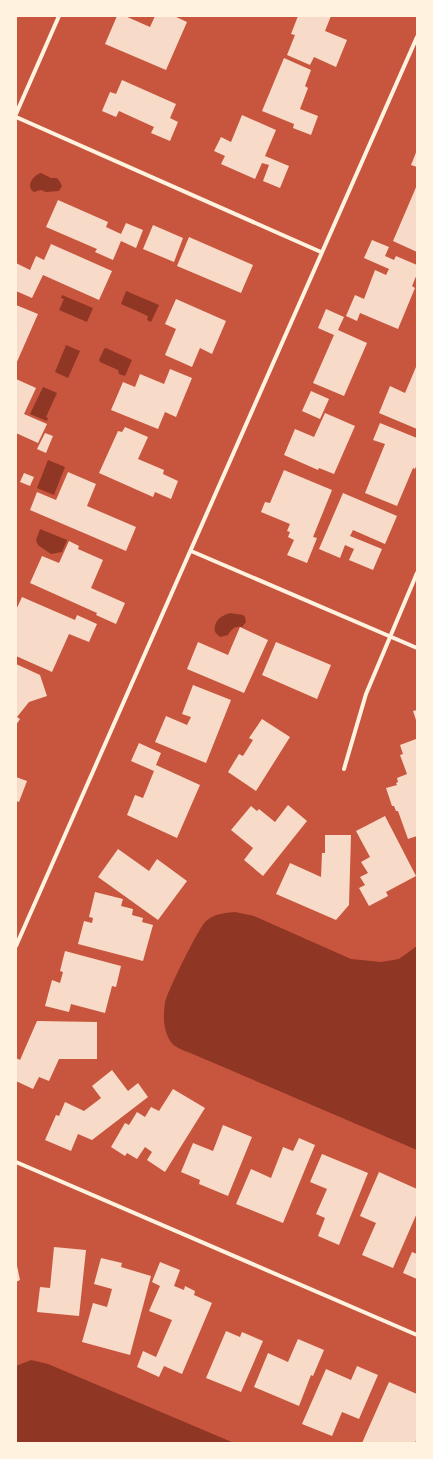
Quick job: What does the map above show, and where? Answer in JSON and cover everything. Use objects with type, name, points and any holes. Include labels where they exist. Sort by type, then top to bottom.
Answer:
[{"type":"street","points":[[16,114],[59,16]]},
{"type":"street","points":[[16,946],[417,37]]},
{"type":"street","points":[[16,117],[321,252]]},
{"type":"street","points":[[191,551],[417,648]]},
{"type":"street","points":[[344,769],[366,694],[417,574]]},
{"type":"street","points":[[16,1162],[417,1335]]},
{"type":"shaded area","points":[[41,173],[51,178],[57,178],[62,186],[59,191],[46,192],[41,190],[34,192],[31,190],[31,181],[35,176]]},
{"type":"shaded area","points":[[126,291],[159,305],[151,322],[147,320],[148,316],[121,304]]},
{"type":"shaded area","points":[[62,295],[93,308],[87,322],[59,310],[64,299],[61,298]]},
{"type":"shaded area","points":[[66,345],[80,351],[68,378],[55,372]]},
{"type":"shaded area","points":[[106,348],[132,360],[125,376],[119,374],[118,370],[100,362],[99,360],[104,349]]},
{"type":"shaded area","points":[[43,387],[57,393],[46,417],[48,418],[47,421],[30,414]]},
{"type":"shaded area","points":[[48,460],[65,467],[54,495],[37,488]]},
{"type":"shaded area","points":[[40,529],[67,540],[62,552],[51,554],[38,545],[36,540]]},
{"type":"shaded area","points":[[230,613],[243,615],[246,622],[242,627],[235,628],[228,635],[220,637],[215,632],[216,622],[221,617]]},
{"type":"shaded area","points":[[235,912],[254,916],[351,959],[381,962],[399,959],[417,946],[417,1150],[182,1050],[171,1042],[166,1033],[164,1023],[165,1003],[183,961],[206,921],[216,915]]},
{"type":"shaded area","points":[[31,1360],[48,1364],[234,1443],[16,1443],[16,1366]]},
{"type":"building","points":[[117,16],[125,16],[150,27],[155,16],[174,16],[187,22],[166,70],[105,44]]},
{"type":"building","points":[[298,16],[331,16],[325,31],[347,40],[336,67],[314,57],[310,65],[287,55],[295,35],[291,34]]},
{"type":"building","points":[[284,58],[311,70],[305,86],[308,88],[300,109],[318,116],[311,135],[293,128],[294,124],[262,111]]},
{"type":"building","points":[[122,80],[176,104],[170,118],[178,122],[170,141],[151,133],[154,127],[119,111],[116,117],[102,111],[110,92],[116,94]]},
{"type":"building","points":[[242,115],[276,130],[265,156],[289,166],[280,188],[263,181],[269,165],[262,163],[255,179],[221,164],[225,156],[214,151],[221,137],[231,142]]},
{"type":"building","points":[[417,150],[417,167],[411,165]]},
{"type":"building","points":[[417,185],[417,252],[393,241]]},
{"type":"building","points":[[58,200],[108,222],[106,227],[121,234],[126,223],[143,230],[136,248],[121,241],[113,260],[95,252],[97,249],[46,227]]},
{"type":"building","points":[[153,225],[183,238],[174,262],[143,249]]},
{"type":"building","points":[[189,237],[253,265],[241,293],[177,266]]},
{"type":"building","points":[[372,240],[389,247],[385,256],[394,260],[396,256],[417,265],[417,274],[412,286],[415,288],[398,329],[360,313],[357,321],[346,316],[355,295],[364,299],[375,270],[386,275],[389,269],[364,258]]},
{"type":"building","points":[[51,244],[112,271],[99,300],[43,275],[32,298],[16,291],[16,263],[30,270],[36,256],[44,260]]},
{"type":"building","points":[[176,299],[226,321],[212,354],[200,348],[192,367],[165,355],[176,329],[165,324]]},
{"type":"building","points":[[16,305],[38,314],[16,364]]},
{"type":"building","points":[[326,309],[344,317],[338,330],[367,343],[344,396],[313,383],[334,335],[318,328]]},
{"type":"building","points":[[416,367],[417,429],[379,413],[390,386],[405,393]]},
{"type":"building","points":[[170,369],[192,378],[176,417],[165,412],[158,429],[111,410],[123,382],[135,387],[140,374],[164,384]]},
{"type":"building","points":[[16,379],[36,388],[24,414],[47,424],[38,443],[16,433]]},
{"type":"building","points":[[311,391],[329,399],[320,419],[302,411]]},
{"type":"building","points":[[325,413],[355,426],[334,474],[319,468],[318,470],[284,455],[295,429],[314,437]]},
{"type":"building","points":[[380,423],[417,438],[417,464],[415,469],[413,468],[397,506],[365,493],[385,444],[373,440]]},
{"type":"building","points":[[125,427],[148,437],[138,459],[164,470],[163,474],[178,481],[171,499],[155,492],[153,497],[99,473],[118,431],[122,432]]},
{"type":"building","points":[[45,433],[53,436],[46,453],[37,449]]},
{"type":"building","points":[[284,470],[332,490],[313,537],[317,538],[307,563],[287,555],[294,540],[288,537],[290,532],[287,531],[290,524],[261,512],[265,502],[270,503]]},
{"type":"building","points":[[68,472],[96,484],[87,506],[136,527],[126,551],[30,510],[37,492],[56,500]]},
{"type":"building","points":[[24,473],[34,477],[30,486],[20,482]]},
{"type":"building","points":[[343,493],[397,516],[385,544],[353,530],[350,536],[382,549],[373,570],[349,560],[354,549],[345,545],[340,558],[319,549]]},
{"type":"building","points":[[69,541],[79,546],[78,549],[103,560],[91,588],[125,603],[116,624],[96,615],[97,613],[30,583],[42,556],[59,563]]},
{"type":"building","points":[[22,597],[75,620],[77,615],[97,624],[89,642],[69,634],[52,672],[16,656],[16,610]]},
{"type":"building","points":[[240,627],[268,640],[244,693],[187,669],[198,642],[228,655]]},
{"type":"building","points":[[276,642],[331,665],[317,699],[262,675]]},
{"type":"building","points":[[16,664],[40,675],[47,696],[29,702],[17,717],[20,719],[16,725]]},
{"type":"building","points":[[193,685],[231,700],[206,763],[155,742],[166,716],[187,725],[191,717],[182,714]]},
{"type":"building","points":[[417,710],[417,723],[413,711]]},
{"type":"building","points":[[262,719],[290,737],[256,791],[228,772],[239,754],[243,756],[253,740],[249,738]]},
{"type":"building","points":[[416,739],[417,836],[408,839],[398,811],[396,811],[394,806],[392,806],[386,788],[397,785],[397,778],[407,774],[400,755],[403,754],[400,745]]},
{"type":"building","points":[[139,743],[161,753],[156,765],[200,785],[177,838],[127,815],[135,795],[143,798],[154,771],[131,761]]},
{"type":"building","points":[[16,777],[27,781],[19,802],[16,801]]},
{"type":"building","points":[[288,805],[307,821],[263,876],[244,860],[253,848],[231,830],[251,806],[257,811],[259,809],[275,822]]},
{"type":"building","points":[[385,816],[416,876],[386,892],[388,896],[369,906],[359,888],[365,885],[360,877],[368,873],[361,862],[370,857],[356,831]]},
{"type":"building","points":[[325,835],[351,835],[349,905],[336,920],[276,894],[290,863],[321,877],[322,853],[325,853]]},
{"type":"building","points":[[118,849],[149,871],[157,859],[187,881],[158,920],[98,877]]},
{"type":"building","points":[[95,892],[123,899],[121,906],[133,909],[132,915],[143,918],[142,922],[153,925],[143,961],[78,944],[84,921],[92,923],[93,918],[89,917]]},
{"type":"building","points":[[65,951],[121,966],[116,987],[112,986],[105,1013],[71,1004],[69,1012],[45,1006],[52,980],[60,983],[63,972],[60,971]]},
{"type":"building","points":[[37,1021],[97,1022],[97,1059],[59,1059],[49,1081],[39,1077],[33,1089],[16,1081],[16,1058],[20,1060]]},
{"type":"building","points":[[112,1070],[128,1091],[138,1083],[148,1097],[92,1140],[78,1134],[71,1151],[45,1140],[56,1115],[59,1116],[65,1102],[84,1111],[101,1098],[92,1086]]},
{"type":"building","points":[[173,1089],[205,1108],[165,1172],[147,1160],[152,1152],[145,1147],[137,1159],[127,1153],[125,1156],[111,1147],[125,1123],[129,1125],[137,1112],[145,1117],[151,1107],[159,1111]]},
{"type":"building","points":[[223,1125],[252,1137],[228,1196],[199,1184],[200,1180],[181,1172],[193,1143],[213,1151]]},
{"type":"building","points":[[299,1138],[315,1145],[283,1223],[236,1204],[251,1169],[271,1178],[283,1147],[293,1151]]},
{"type":"building","points":[[322,1154],[368,1173],[339,1245],[318,1236],[325,1218],[316,1214],[327,1189],[310,1182]]},
{"type":"building","points":[[379,1172],[417,1189],[417,1213],[393,1268],[362,1255],[376,1223],[360,1216]]},
{"type":"building","points":[[54,1247],[86,1250],[79,1316],[37,1312],[40,1287],[50,1288]]},
{"type":"building","points":[[412,1252],[417,1254],[417,1279],[403,1273]]},
{"type":"building","points":[[101,1258],[122,1263],[121,1267],[151,1276],[130,1355],[82,1342],[93,1303],[107,1307],[112,1289],[94,1284]]},
{"type":"building","points":[[16,1261],[20,1280],[16,1282]]},
{"type":"building","points":[[160,1262],[180,1270],[174,1286],[184,1290],[185,1286],[195,1291],[194,1295],[212,1303],[182,1374],[164,1366],[159,1377],[137,1367],[143,1351],[156,1357],[172,1320],[149,1311],[160,1286],[152,1282]]},
{"type":"building","points":[[226,1331],[240,1337],[242,1332],[263,1341],[241,1392],[206,1378]]},
{"type":"building","points":[[298,1339],[324,1350],[313,1376],[311,1375],[299,1406],[254,1387],[268,1353],[288,1362]]},
{"type":"building","points":[[357,1366],[378,1375],[359,1419],[342,1412],[332,1436],[302,1424],[326,1369],[351,1380]]},
{"type":"building","points":[[389,1382],[417,1394],[417,1438],[415,1443],[362,1443]]}]
